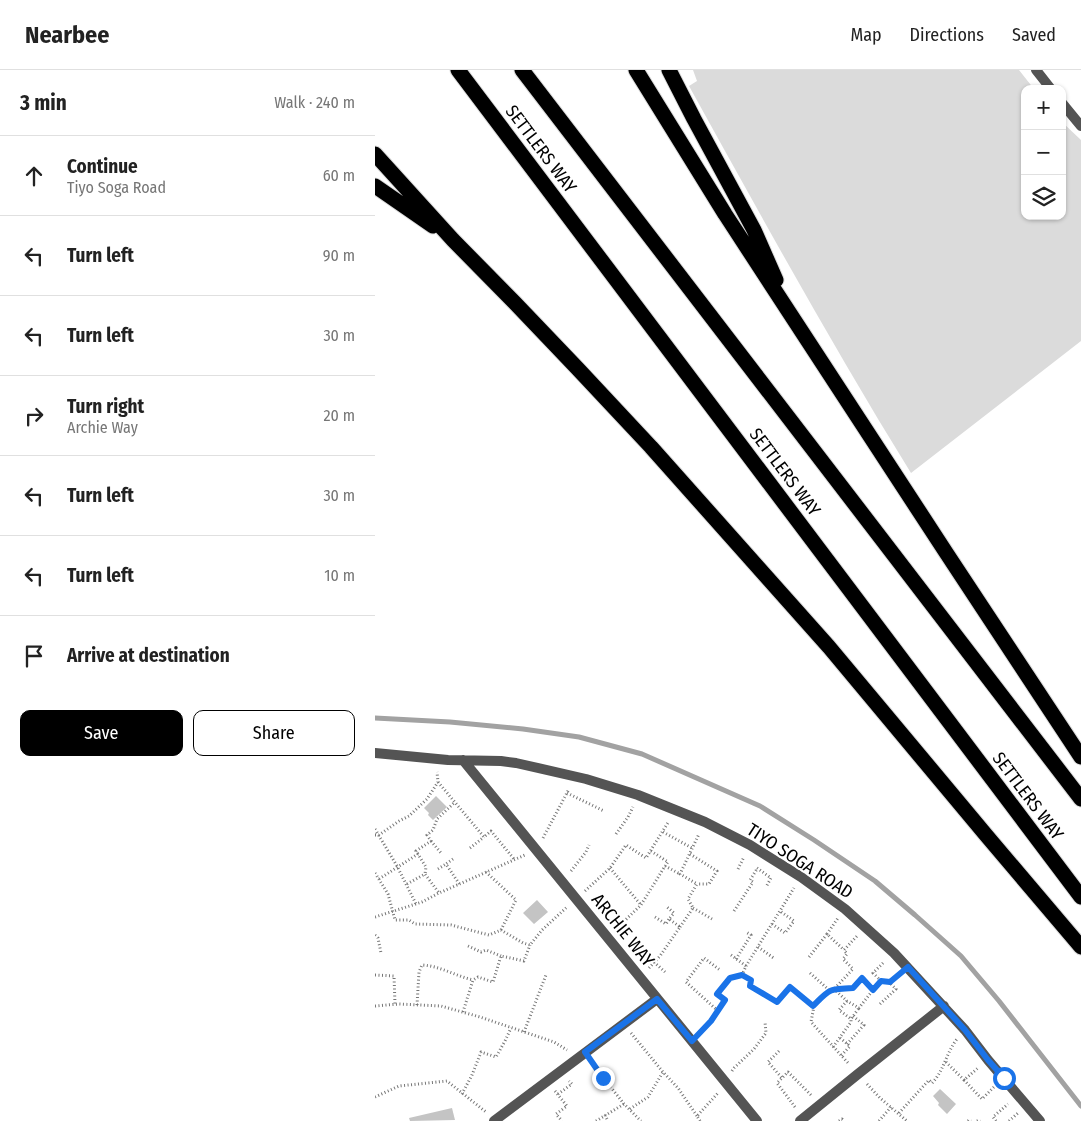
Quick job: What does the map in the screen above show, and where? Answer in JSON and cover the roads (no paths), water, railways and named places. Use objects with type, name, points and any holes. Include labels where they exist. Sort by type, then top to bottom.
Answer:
[{"type":"highway","name":"SETTLERS WAY","points":[[458,70],[1081,897]]},
{"type":"highway","name":"SETTLERS WAY","points":[[522,70],[1081,799]]},
{"type":"highway","points":[[636,70],[796,324],[1081,757]]},
{"type":"highway","points":[[669,70],[754,230],[796,324]]},
{"type":"highway","points":[[375,154],[453,240],[585,376],[829,647],[1081,947]]},
{"type":"highway","points":[[375,186],[453,240]]},
{"type":"street","points":[[1036,70],[1048,85]]},
{"type":"street","points":[[1066,108],[1081,126]]},
{"type":"street","name":"TIYO SOGA ROAD","points":[[375,753],[437,759],[489,760],[516,763],[575,777],[638,794],[705,822],[750,845],[801,877],[845,909],[894,953],[965,1030],[1040,1121]]},
{"type":"street","name":"ARCHIE WAY","points":[[463,760],[757,1121]]},
{"type":"street","points":[[496,1120],[657,999]]},
{"type":"street","points":[[802,1120],[944,1006]]},
{"type":"waterway","points":[[375,718],[450,722],[579,737],[642,754],[760,806],[875,881],[961,956],[999,1001],[1081,1106]]}]
